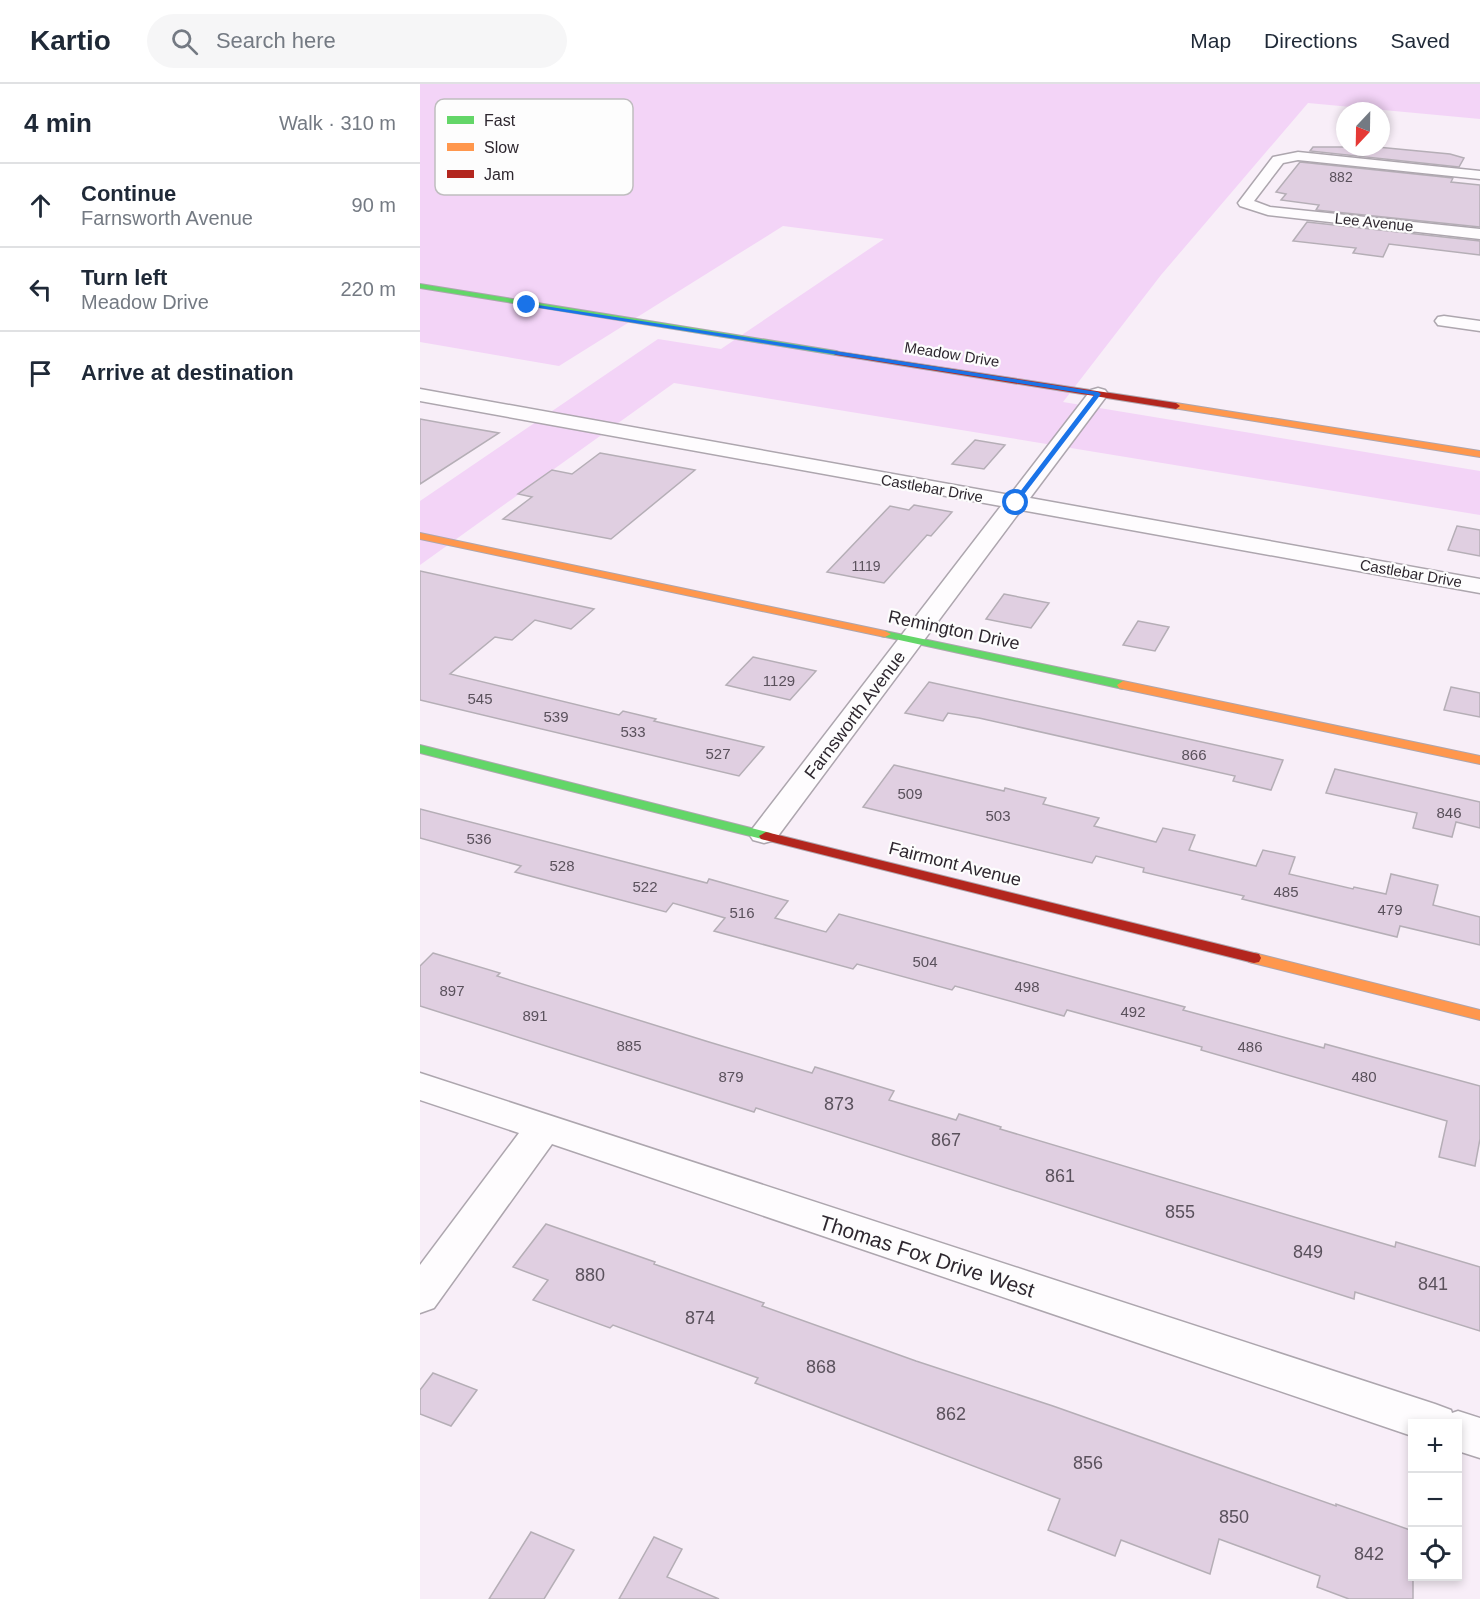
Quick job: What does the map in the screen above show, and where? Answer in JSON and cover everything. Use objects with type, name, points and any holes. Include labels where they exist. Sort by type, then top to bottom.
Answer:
[{"type":"street","name":"Lee Avenue","points":[[1480,175],[1298,156],[1278,159],[1245,203],[1268,211],[1480,234]]},
{"type":"street","name":"Meadow Drive","points":[[420,286],[1480,454]]},
{"type":"street","points":[[1444,321],[1480,326]]},
{"type":"street","name":"Farnsworth Avenue","points":[[764,834],[1098,394]]},
{"type":"street","name":"Castlebar Drive","points":[[420,395],[1480,586]]},
{"type":"street","name":"Remington Drive","points":[[420,536],[1480,760]]},
{"type":"street","name":"Fairmont Avenue","points":[[420,749],[1480,1016]]},
{"type":"street","name":"Thomas Fox Drive West","points":[[420,1086],[543,1129],[1420,1419]]},
{"type":"street","points":[[420,1296],[543,1129]]},
{"type":"street","points":[[1462,1432],[1480,1438]]},
{"type":"shaded area","points":[[420,84],[1480,84],[1480,119],[1390,111],[1390,102],[1336,102],[1336,106],[1308,103],[1161,275],[1063,402],[1480,471],[1480,515],[674,383],[420,565],[420,501],[658,339],[721,349],[884,239],[783,226],[559,366],[420,342]]},
{"type":"building","points":[[1313,147],[1336,147],[1336,154],[1310,151]]},
{"type":"building","points":[[1390,148],[1450,154],[1464,158],[1459,167],[1357,156],[1390,156]]},
{"type":"building","points":[[1300,162],[1453,178],[1451,182],[1480,185],[1480,227],[1316,210],[1319,205],[1281,200],[1286,194],[1276,192]]},
{"type":"building","points":[[1307,222],[1480,241],[1480,255],[1389,244],[1383,257],[1353,253],[1356,248],[1293,241]]},
{"type":"building","points":[[420,419],[453,425],[499,433],[420,484]]},
{"type":"building","points":[[975,440],[1005,445],[984,469],[952,464]]},
{"type":"building","points":[[600,453],[695,470],[611,539],[503,519],[532,497],[518,494],[552,470],[572,474]]},
{"type":"building","points":[[914,505],[952,512],[931,536],[927,535],[884,583],[827,572],[890,506],[909,510]]},
{"type":"building","points":[[1457,526],[1480,530],[1480,556],[1448,550]]},
{"type":"building","points":[[420,571],[594,609],[571,629],[535,620],[512,640],[495,637],[450,674],[619,715],[623,711],[656,719],[654,721],[764,747],[739,776],[420,700]]},
{"type":"building","points":[[1004,594],[1049,603],[1031,628],[986,619]]},
{"type":"building","points":[[1138,621],[1169,627],[1155,651],[1123,645]]},
{"type":"building","points":[[753,657],[816,671],[790,700],[726,685]]},
{"type":"building","points":[[929,682],[1283,760],[1271,790],[1233,781],[1235,776],[979,718],[948,713],[943,721],[905,713]]},
{"type":"building","points":[[1451,687],[1480,693],[1480,717],[1444,710]]},
{"type":"building","points":[[894,765],[1004,791],[1005,788],[1046,798],[1043,804],[1099,818],[1094,826],[1156,842],[1163,828],[1195,835],[1189,850],[1256,866],[1263,850],[1295,857],[1289,874],[1353,889],[1354,887],[1386,894],[1391,874],[1438,885],[1433,905],[1480,917],[1480,945],[1400,926],[1397,937],[1242,899],[1244,896],[1143,872],[1144,868],[1096,856],[1092,863],[863,807]]},
{"type":"building","points":[[1335,769],[1480,802],[1480,828],[1456,822],[1452,837],[1413,828],[1417,813],[1326,793]]},
{"type":"building","points":[[420,809],[707,883],[709,879],[788,901],[775,918],[826,932],[839,914],[1185,1007],[1183,1010],[1324,1048],[1325,1044],[1480,1086],[1480,1139],[1475,1166],[1439,1157],[1447,1121],[1201,1050],[1202,1047],[1067,1010],[1064,1016],[955,986],[952,990],[857,964],[853,969],[714,931],[725,918],[673,903],[666,912],[515,872],[521,866],[420,838]]},
{"type":"building","points":[[433,953],[500,973],[497,976],[812,1073],[815,1067],[894,1091],[889,1100],[956,1120],[959,1114],[1001,1127],[1000,1129],[1395,1247],[1396,1242],[1480,1267],[1480,1331],[1355,1292],[1354,1299],[756,1108],[754,1112],[420,1006],[420,966]]},
{"type":"building","points":[[546,1224],[655,1262],[654,1264],[764,1303],[762,1306],[916,1361],[1408,1529],[1408,1581],[1413,1581],[1413,1599],[1349,1599],[1317,1587],[1320,1576],[1219,1539],[1210,1574],[1121,1540],[1115,1556],[1048,1530],[1060,1499],[755,1383],[758,1378],[613,1325],[610,1328],[533,1300],[548,1280],[513,1267]]},
{"type":"building","points":[[433,1373],[477,1390],[451,1426],[420,1414],[420,1390]]},
{"type":"building","points":[[531,1532],[574,1550],[544,1599],[489,1599]]},
{"type":"building","points":[[654,1537],[682,1549],[667,1577],[719,1599],[619,1599]]},
{"type":"traffic: fast","points":[[420,286],[836,353]]},
{"type":"traffic: fast","points":[[885,634],[1123,685]]},
{"type":"traffic: fast","points":[[420,749],[766,836]]},
{"type":"traffic: slow","points":[[1176,406],[1480,454]]},
{"type":"traffic: slow","points":[[420,536],[885,634]]},
{"type":"traffic: slow","points":[[1123,685],[1480,760]]},
{"type":"traffic: slow","points":[[1254,958],[1480,1015]]},
{"type":"traffic: jam","points":[[836,353],[1176,406]]},
{"type":"traffic: jam","points":[[766,836],[1254,958]]},
{"type":"route","points":[[527,305],[1098,394],[1016,503]]}]
